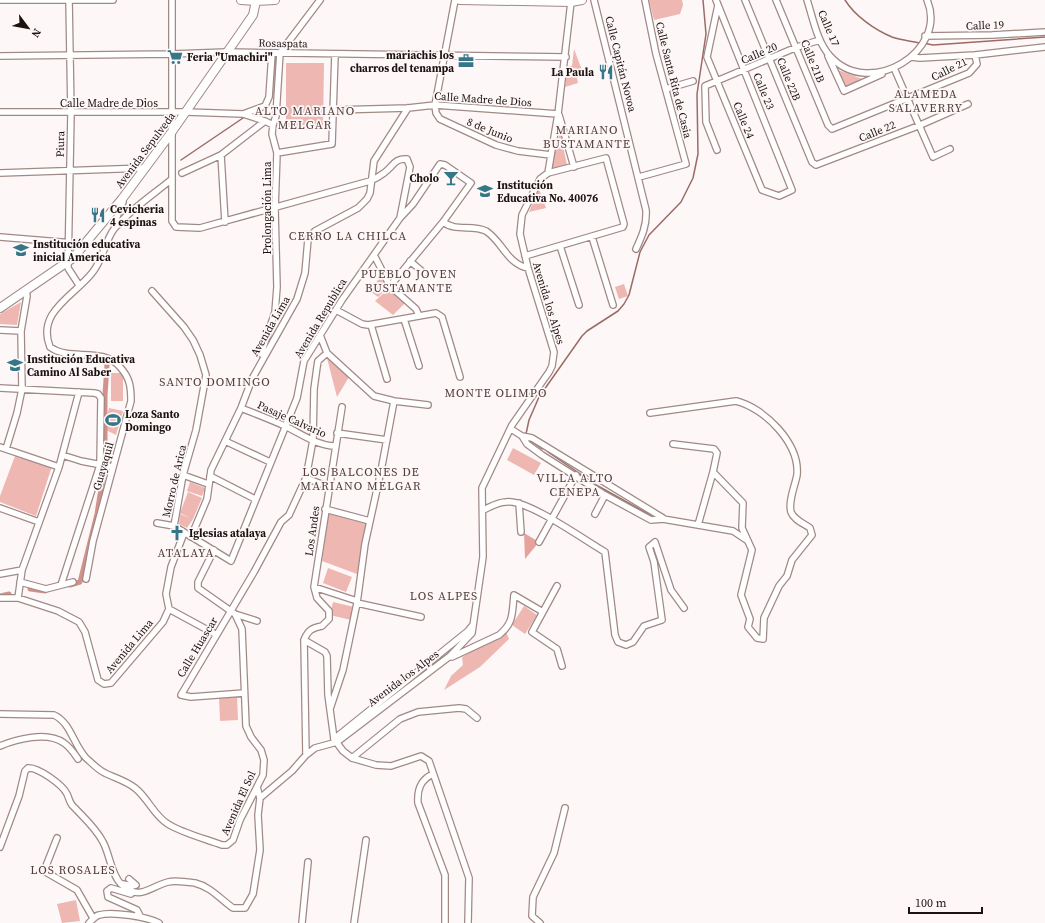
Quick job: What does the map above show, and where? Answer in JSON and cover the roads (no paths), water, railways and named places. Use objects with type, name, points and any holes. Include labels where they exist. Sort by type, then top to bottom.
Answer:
[{"type":"street","points":[[0,0],[113,0]]},
{"type":"street","name":"Piura","points":[[69,0],[70,170],[68,268],[79,285]]},
{"type":"street","points":[[172,0],[171,133],[172,221],[174,226],[178,228],[200,228],[275,209],[370,182]]},
{"type":"street","points":[[241,0],[256,2],[275,0]]},
{"type":"street","points":[[280,53],[320,0]]},
{"type":"street","points":[[435,105],[455,0]]},
{"type":"street","points":[[460,0],[571,2],[581,0]]},
{"type":"street","name":"Calle Capitán Novoa","points":[[594,0],[639,177],[647,220],[636,249]]},
{"type":"street","name":"Calle Santa Rita de Casia","points":[[639,177],[686,164],[666,89],[645,0]]},
{"type":"street","name":"Calle 22B","points":[[745,0],[814,165]]},
{"type":"street","name":"Calle 21B","points":[[776,0],[797,47],[828,126],[831,128]]},
{"type":"street","name":"Calle 17","points":[[807,0],[820,40],[830,56],[842,66],[863,73],[876,73],[894,68],[916,52],[924,39],[930,16],[927,0]]},
{"type":"street","name":"Avenida Sepulveda","points":[[0,308],[68,262],[85,244],[146,168],[187,112],[253,15],[256,2]]},
{"type":"street","points":[[525,256],[622,228],[624,224],[606,158],[548,173],[566,57],[571,2]]},
{"type":"street","name":"Calle 24","points":[[717,2],[707,57],[762,190]]},
{"type":"street","name":"Calle 23","points":[[717,2],[792,190],[779,196],[762,190]]},
{"type":"street","name":"Calle 19","points":[[924,39],[1045,32]]},
{"type":"street","points":[[820,40],[844,91],[894,68],[918,126],[933,157],[950,149]]},
{"type":"street","name":"Calle 20","points":[[717,150],[706,122],[705,86],[770,60],[797,47],[820,40]]},
{"type":"street","points":[[911,57],[920,58],[975,55],[1045,47]]},
{"type":"street","name":"Rosaspata","points":[[0,56],[227,52],[566,57]]},
{"type":"street","points":[[242,114],[265,106],[269,97],[272,53]]},
{"type":"street","name":"Prolongación Lima","points":[[252,379],[275,312],[277,287],[275,209],[277,153],[273,144],[273,125],[276,116],[280,53]]},
{"type":"street","points":[[277,153],[332,144],[335,54]]},
{"type":"street","name":"Calle 21","points":[[831,128],[835,129],[969,73],[977,64],[975,55]]},
{"type":"street","points":[[666,89],[693,81]]},
{"type":"street","name":"Calle 22","points":[[814,165],[818,165],[918,126],[968,104]]},
{"type":"street","name":"Calle Madre de Dios","points":[[334,110],[408,108],[435,105],[558,114]]},
{"type":"street","name":"8 de Junio","points":[[435,105],[436,113],[440,119],[496,145],[518,151],[551,155]]},
{"type":"street","name":"Avenida Lima","points":[[191,537],[206,499],[210,476],[241,408],[252,379],[266,351],[297,299],[306,273],[308,239],[315,231],[363,204],[370,193],[370,182],[374,161],[408,108]]},
{"type":"street","name":"Calle Madre de Dios","points":[[0,112],[187,112],[242,114],[273,125]]},
{"type":"street","points":[[558,114],[574,167]]},
{"type":"street","points":[[182,173],[221,155],[265,121]]},
{"type":"street","points":[[221,155],[225,222]]},
{"type":"street","name":"Avenida Republica","points":[[214,550],[231,561],[297,398],[304,361],[336,310],[400,218],[410,167],[407,158],[398,160],[392,164],[386,172],[370,182]]},
{"type":"street","points":[[390,286],[443,222],[471,183],[445,165],[440,164],[413,204],[400,218]]},
{"type":"street","points":[[0,173],[146,168]]},
{"type":"street","name":"Avenida los Alpes","points":[[335,740],[450,656],[472,633],[483,557],[482,488],[511,429],[549,372],[554,359],[552,345],[528,268],[520,234],[522,215],[540,179],[548,173]]},
{"type":"street","name":"Guayaquil","points":[[86,579],[93,541],[131,401],[131,385],[127,375],[115,361],[105,357],[62,354],[50,347],[46,335],[48,322],[53,313],[71,292],[93,272],[108,239],[118,225],[172,178]]},
{"type":"street","points":[[118,225],[116,219],[123,202],[122,199]]},
{"type":"street","points":[[443,222],[450,227],[480,229],[487,232],[516,264],[528,268]]},
{"type":"street","points":[[0,237],[85,244]]},
{"type":"street","points":[[592,237],[613,305]]},
{"type":"street","points":[[560,246],[579,305]]},
{"type":"street","points":[[374,255],[390,286],[416,309],[419,316]]},
{"type":"street","points":[[410,262],[424,273]]},
{"type":"street","points":[[6,449],[17,413],[22,389],[21,331],[27,296],[26,291]]},
{"type":"street","name":"Morro de Arica","points":[[152,291],[184,327],[193,340],[200,355],[206,375],[196,430],[183,475],[174,526]]},
{"type":"street","points":[[336,310],[362,324],[371,325],[436,313],[440,314],[460,377]]},
{"type":"street","points":[[404,319],[419,366]]},
{"type":"street","points":[[371,325],[387,380]]},
{"type":"street","points":[[0,330],[21,331]]},
{"type":"street","points":[[320,335],[327,354],[374,396],[394,401],[428,405]]},
{"type":"street","name":"Calle Huascar","points":[[244,693],[191,696],[181,695],[215,634],[233,612],[281,522],[289,515],[306,478],[313,440],[314,390],[318,361],[327,354]]},
{"type":"street","points":[[0,388],[94,393],[98,394],[100,398],[100,465],[61,585]]},
{"type":"street","points":[[0,598],[18,598],[22,570],[59,467],[79,392]]},
{"type":"street","points":[[330,709],[343,670],[357,602],[370,521],[394,401]]},
{"type":"street","points":[[650,413],[736,401],[744,403],[760,411],[782,433],[793,454],[797,476],[791,512],[795,518],[810,528],[812,535],[792,560],[786,576],[779,586],[764,618],[763,639],[757,638],[748,627],[750,619],[741,595],[752,550],[742,528],[743,503],[713,472]]},
{"type":"street","name":"Los Andes","points":[[314,587],[342,407]]},
{"type":"street","name":"Pasaje Calvario","points":[[241,408],[285,426],[313,440],[329,446],[335,446]]},
{"type":"street","points":[[511,429],[663,518],[733,531],[748,541]]},
{"type":"street","points":[[337,433],[387,440]]},
{"type":"street","points":[[525,436],[527,444],[605,495],[651,520],[663,518]]},
{"type":"street","points":[[225,441],[270,462]]},
{"type":"street","points":[[673,444],[714,449],[717,453],[698,525]]},
{"type":"street","points":[[0,447],[59,467]]},
{"type":"street","points":[[62,455],[112,467]]},
{"type":"street","points":[[183,475],[208,484]]},
{"type":"street","points":[[539,542],[576,475]]},
{"type":"street","points":[[210,476],[255,499]]},
{"type":"street","points":[[306,478],[329,487]]},
{"type":"street","points":[[595,514],[605,495]]},
{"type":"street","points":[[483,510],[506,502],[520,503],[552,519],[605,552],[618,642],[626,645],[633,642],[644,626],[662,620],[654,562],[649,547],[656,542],[671,590],[684,608]]},
{"type":"street","points":[[520,503],[521,532]]},
{"type":"street","points":[[0,508],[39,522]]},
{"type":"street","points":[[325,509],[370,521]]},
{"type":"street","points":[[157,523],[174,526],[214,550],[197,586],[200,590],[233,612],[257,621]]},
{"type":"street","points":[[184,533],[171,567],[166,594],[169,609],[215,634]]},
{"type":"street","points":[[0,574],[22,570]]},
{"type":"street","points":[[20,582],[46,589],[74,582]]},
{"type":"street","points":[[557,586],[532,632],[557,649],[562,666]]},
{"type":"street","points":[[306,755],[304,640],[309,631],[325,625],[329,619],[329,611],[316,598],[314,587],[357,602],[421,617]]},
{"type":"street","points":[[450,656],[452,657],[499,635],[504,631],[510,625],[514,595],[544,612]]},
{"type":"street","name":"Avenida Lima","points":[[18,598],[58,611],[79,622],[85,632],[96,677],[104,684],[114,682],[163,622],[169,609]]},
{"type":"street","name":"Avenida El Sol","points":[[0,714],[54,715],[60,718],[67,725],[77,746],[85,757],[104,773],[124,780],[136,788],[168,824],[222,845],[227,845],[233,840],[240,820],[263,775],[264,760],[261,750],[251,737],[246,726],[242,629],[233,612]]},
{"type":"street","name":"Avenida los Alpes","points":[[335,740],[468,631],[473,624]]},
{"type":"street","points":[[304,640],[325,652],[327,656],[328,695],[335,740],[343,751],[352,758],[376,765],[391,766],[418,757],[424,757],[429,761],[469,878],[468,923]]},
{"type":"street","points":[[352,758],[400,719],[418,712],[459,708],[466,709],[477,718]]},
{"type":"street","points":[[0,746],[16,740],[45,737],[64,743],[78,760]]},
{"type":"street","points":[[260,798],[292,771],[306,755],[315,748],[335,740]]},
{"type":"street","points":[[0,847],[19,796],[25,771],[28,768],[34,767],[44,773],[67,793],[69,802],[94,829],[104,843],[120,883],[130,891],[139,893]]},
{"type":"street","points":[[433,774],[426,777],[421,783],[417,793],[418,803],[446,875],[445,923]]},
{"type":"street","points":[[140,916],[137,910],[110,898],[107,891],[111,888],[130,894],[148,892],[169,882],[195,883],[217,894],[233,908],[245,908],[250,903],[253,894],[260,850],[258,815],[260,798],[257,787]]},
{"type":"street","points":[[540,923],[532,916],[531,902],[554,853],[565,808]]},
{"type":"street","points":[[57,838],[44,871],[77,890],[91,920],[102,914],[140,916],[159,923]]},
{"type":"street","points":[[354,923],[366,840]]},
{"type":"street","points":[[302,923],[308,862]]},
{"type":"street","points":[[120,883],[128,886],[136,885],[129,879]]},
{"type":"waterway","points":[[526,434],[529,420],[539,397],[582,336],[587,331],[618,311],[624,304],[629,295],[640,252],[649,235],[681,202],[693,178],[698,154],[697,94],[706,34],[703,0]]},
{"type":"waterway","points":[[845,0],[854,12],[879,31],[895,38],[920,43]]},
{"type":"waterway","points":[[923,43],[933,45],[1045,37]]},
{"type":"waterway","points":[[181,160],[246,116]]},
{"type":"waterway","points":[[100,356],[107,365],[105,395],[105,462]]},
{"type":"waterway","points":[[530,440],[542,449]]},
{"type":"waterway","points":[[548,452],[598,486],[652,516]]},
{"type":"waterway","points":[[70,585],[80,582],[97,514],[104,470]]},
{"type":"waterway","points":[[30,589],[45,591]]},
{"type":"waterway","points":[[0,596],[9,594]]},
{"type":"place","name":"Feria \"Umachiri\"","points":[[175,57]]},
{"type":"place","name":"mariachis los charros del tenampa","points":[[466,61]]},
{"type":"place","name":"La Paula","points":[[606,72]]},
{"type":"place","name":"Cholo","points":[[451,178]]},
{"type":"place","name":"Institución Educativa No. 40076","points":[[485,191]]},
{"type":"place","name":"Cevicheria 4 espinas","points":[[98,215]]},
{"type":"place","name":"Institución educativa inicial America","points":[[21,250]]},
{"type":"place","name":"Institución Educativa Camino Al Saber","points":[[15,365]]},
{"type":"place","name":"Loza Santo Domingo","points":[[113,420]]},
{"type":"place","name":"Iglesias atalaya","points":[[177,533]]},
{"type":"district","name":"ALAMEDA SALAVERRY","points":[[926,101]]},
{"type":"district","name":"ALTO MARIANO MELGAR","points":[[305,118]]},
{"type":"district","name":"MARIANO BUSTAMANTE","points":[[587,137]]},
{"type":"district","name":"CERRO LA CHILCA","points":[[348,236]]},
{"type":"district","name":"PUEBLO JOVEN BUSTAMANTE","points":[[409,281]]},
{"type":"district","name":"SANTO DOMINGO","points":[[215,382]]},
{"type":"district","name":"MONTE OLIMPO","points":[[496,393]]},
{"type":"district","name":"LOS BALCONES DE MARIANO MELGAR","points":[[361,479]]},
{"type":"district","name":"VILLA ALTO CENEPA","points":[[575,485]]},
{"type":"district","name":"ATALAYA","points":[[186,553]]},
{"type":"district","name":"LOS ALPES","points":[[444,596]]},
{"type":"district","name":"LOS ROSALES","points":[[73,870]]}]
